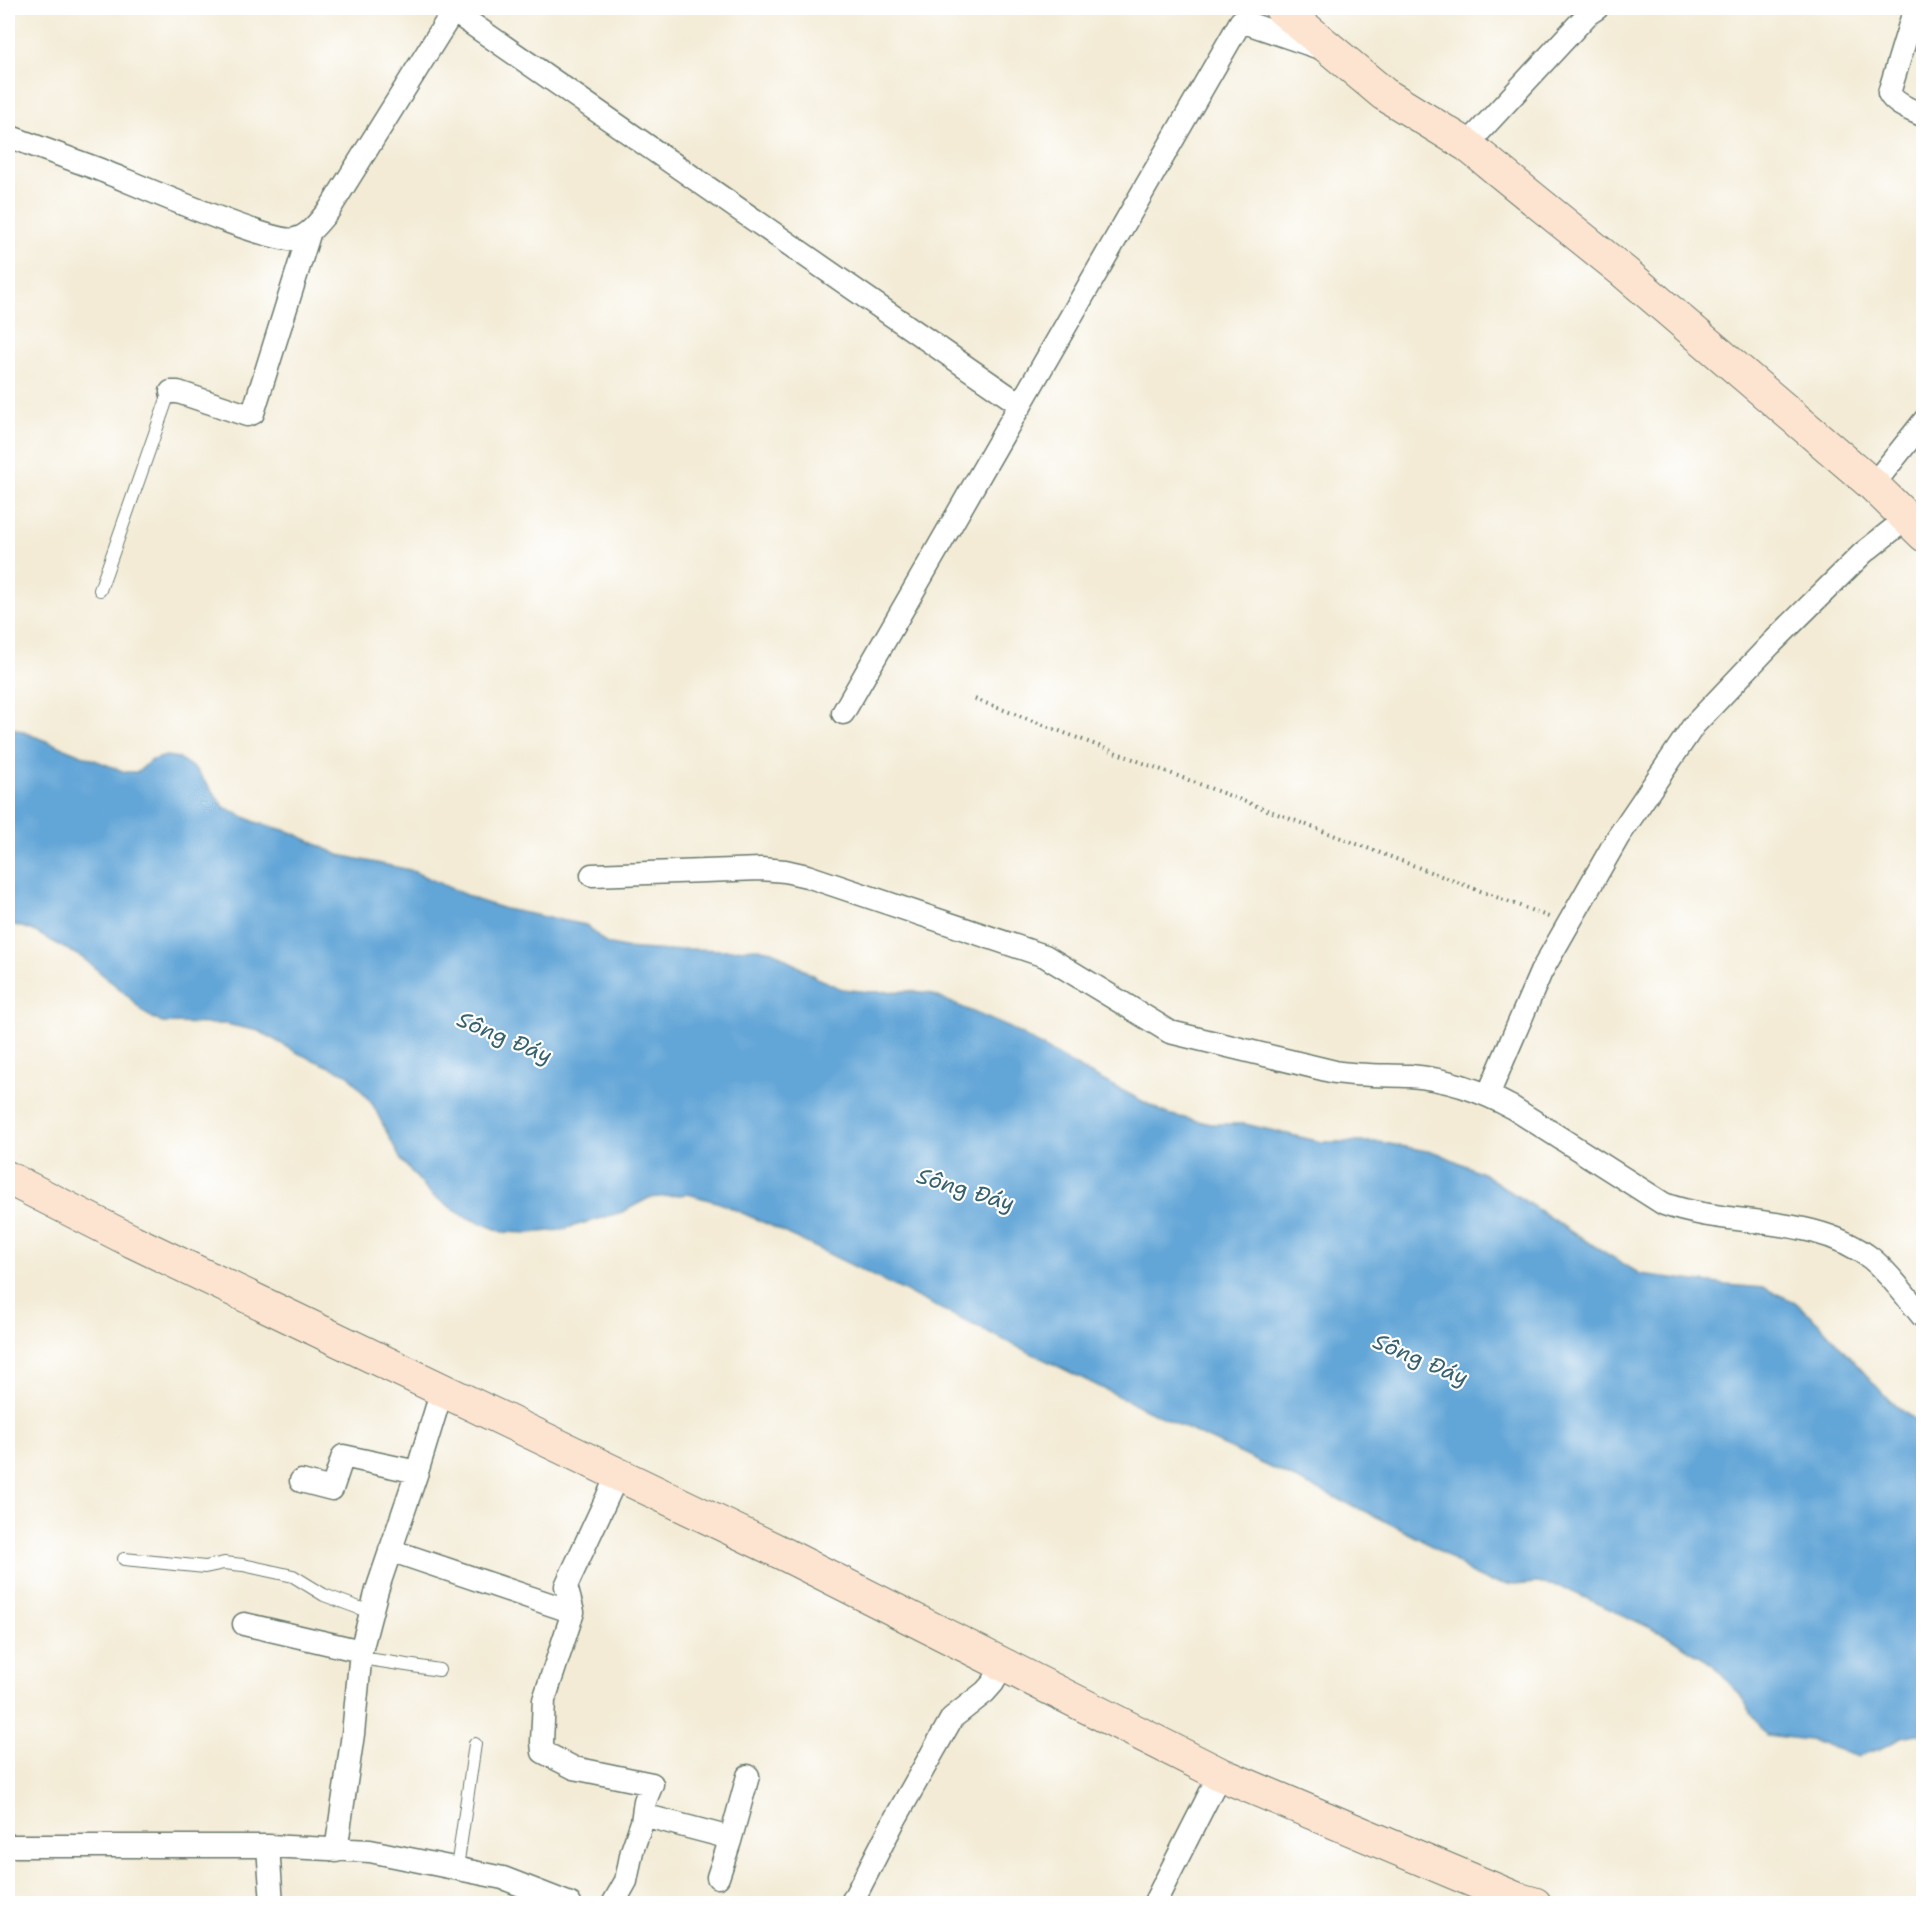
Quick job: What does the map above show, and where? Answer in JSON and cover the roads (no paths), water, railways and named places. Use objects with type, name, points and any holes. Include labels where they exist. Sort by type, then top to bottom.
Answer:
[{"type":"street","points":[[1281,8],[1384,94],[1467,145],[1624,272],[1873,485],[1915,526],[1863,553],[1771,644],[1694,725],[1618,837],[1541,972],[1488,1095]]},
{"type":"street","points":[[1915,8],[1889,93],[1897,102],[1923,116]]},
{"type":"street","points":[[8,136],[277,239],[294,240],[310,231],[329,210],[454,9],[1021,405]]},
{"type":"street","points":[[1467,145],[1589,10]]},
{"type":"street","points":[[843,713],[1241,21],[1336,53]]},
{"type":"street","points":[[171,392],[178,392],[247,415],[253,413],[310,231]]},
{"type":"street","points":[[1873,485],[1923,421]]},
{"type":"street","points":[[592,875],[761,869],[807,876],[1045,956],[1170,1032],[1335,1072],[1355,1075],[1411,1076],[1465,1086],[1513,1108],[1664,1204],[1680,1210],[1797,1227],[1847,1245],[1871,1259],[1890,1277],[1923,1318]]},
{"type":"street","points":[[8,1178],[132,1241],[786,1555],[1221,1774],[1522,1902]]},
{"type":"street","points":[[336,1851],[361,1654],[370,1612],[442,1390]]},
{"type":"street","points":[[301,1481],[332,1489],[343,1456],[417,1472]]},
{"type":"street","points":[[613,1904],[626,1881],[645,1800],[652,1784],[574,1768],[543,1752],[542,1742],[544,1700],[573,1612],[567,1586],[618,1474]]},
{"type":"street","points":[[390,1550],[573,1612]]},
{"type":"street","points":[[244,1624],[361,1654]]},
{"type":"street","points":[[852,1903],[895,1819],[952,1718],[985,1692],[993,1683],[1003,1664]]},
{"type":"street","points":[[1154,1904],[1221,1774]]},
{"type":"street","points":[[718,1877],[748,1776]]},
{"type":"street","points":[[643,1815],[719,1835],[730,1841]]},
{"type":"street","points":[[8,1846],[267,1846],[370,1851],[503,1878],[570,1904]]},
{"type":"street","points":[[267,1846],[272,1904]]},
{"type":"lane","points":[[100,590],[171,392]]},
{"type":"lane","points":[[124,1559],[205,1567],[224,1563],[243,1565],[293,1576],[324,1595],[370,1612]]},
{"type":"lane","points":[[361,1654],[439,1670]]},
{"type":"lane","points":[[457,1868],[475,1744]]},
{"type":"water","name":"Sông Đáy","points":[[8,726],[125,772],[138,772],[150,761],[166,756],[179,758],[196,770],[224,807],[255,822],[291,832],[339,855],[410,870],[477,900],[505,909],[586,925],[607,944],[624,948],[669,951],[755,948],[773,951],[817,978],[842,989],[929,993],[1010,1028],[1081,1069],[1167,1114],[1211,1124],[1245,1124],[1321,1142],[1379,1142],[1438,1153],[1484,1174],[1640,1274],[1764,1288],[1795,1302],[1821,1325],[1889,1400],[1923,1424],[1923,1734],[1902,1738],[1858,1756],[1810,1740],[1766,1735],[1740,1695],[1712,1664],[1668,1636],[1562,1587],[1537,1583],[1515,1585],[1490,1582],[1470,1573],[1422,1540],[1379,1518],[1147,1410],[776,1228],[720,1203],[688,1194],[649,1198],[622,1212],[560,1230],[529,1233],[503,1232],[464,1216],[432,1195],[401,1160],[373,1105],[349,1075],[300,1054],[259,1031],[226,1024],[162,1023],[144,1013],[128,996],[83,958],[32,930],[8,923]]}]
